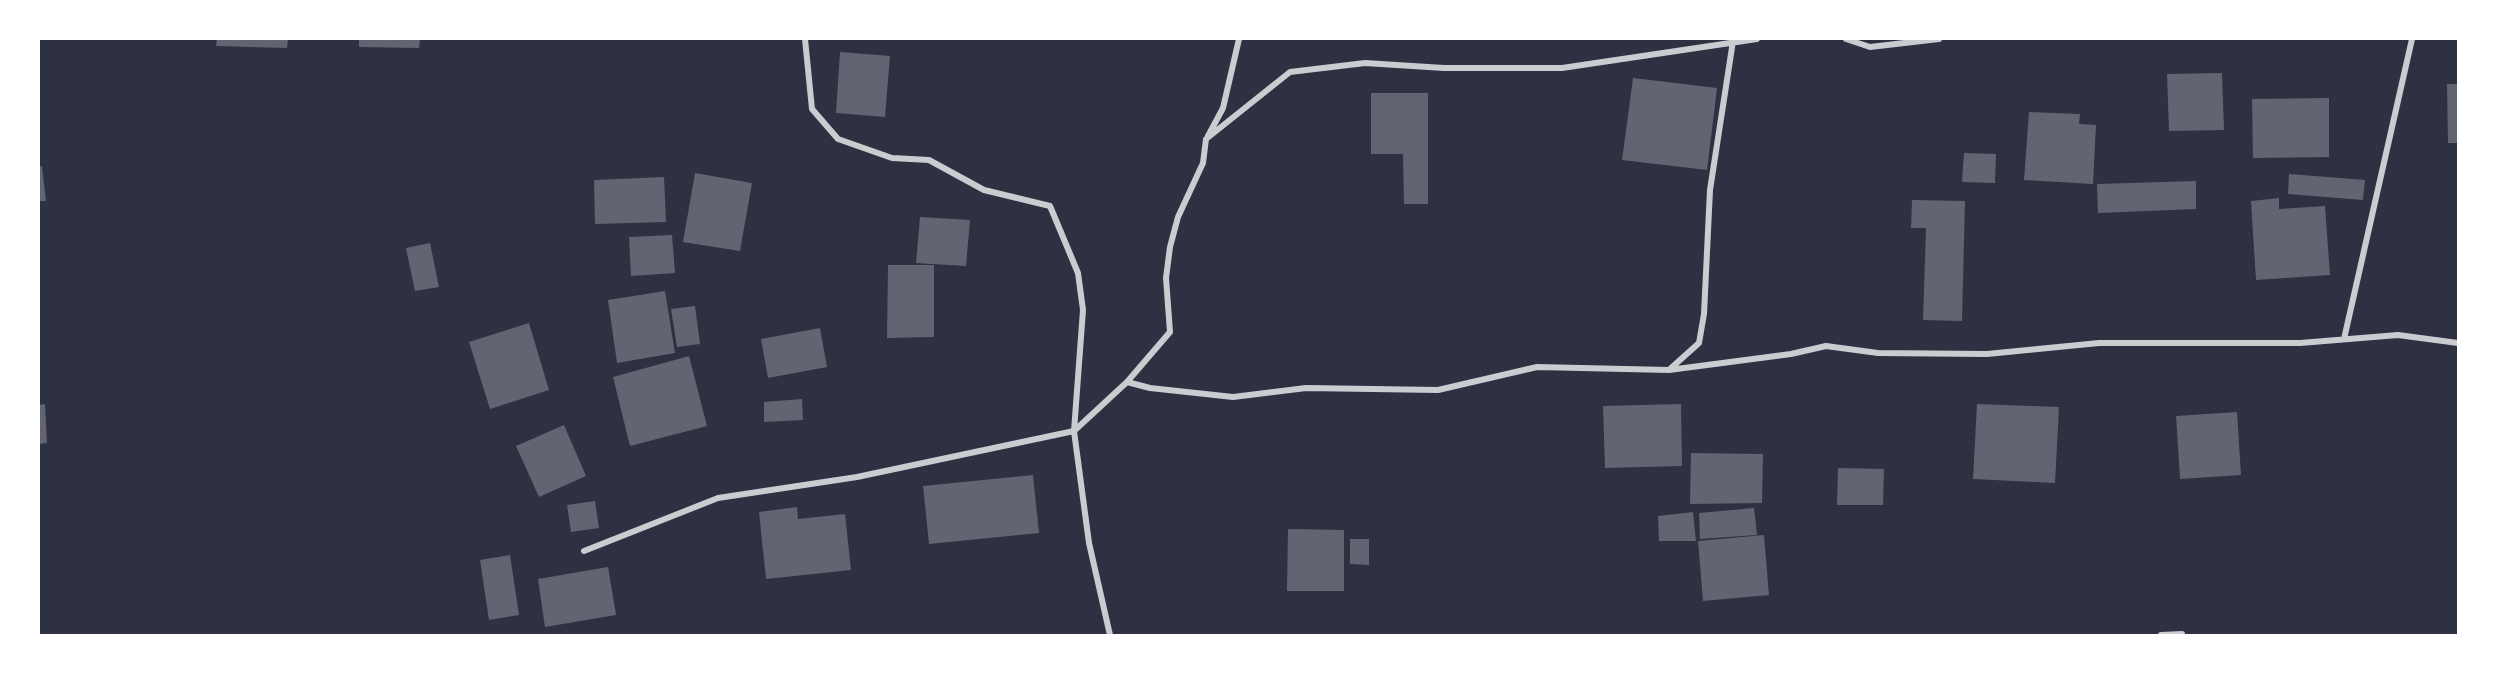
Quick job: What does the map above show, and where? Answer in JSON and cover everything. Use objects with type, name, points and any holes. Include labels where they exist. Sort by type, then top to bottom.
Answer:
[{"type":"street","points":[[805,39],[813,109],[838,139],[892,158],[929,160],[984,190],[1050,207],[1078,273],[1083,310],[1074,431],[1089,543],[1110,635]]},
{"type":"street","points":[[584,551],[718,498],[857,477],[1074,431],[1127,382],[1170,332],[1166,278],[1170,247],[1178,217],[1203,163],[1206,140],[1223,108],[1239,39]]},
{"type":"street","points":[[1206,140],[1290,72],[1365,63],[1444,68],[1562,68],[1756,39]]},
{"type":"street","points":[[1846,39],[1870,47],[1939,39]]},
{"type":"street","points":[[2344,339],[2412,39]]},
{"type":"street","points":[[1669,370],[1699,343],[1704,314],[1710,190],[1733,41]]},
{"type":"street","points":[[1127,382],[1150,388],[1233,397],[1306,388],[1438,390],[1537,367],[1669,370],[1791,354],[1826,346],[1878,352],[1987,354],[2099,343],[2300,343],[2398,335],[2458,343]]},
{"type":"street","points":[[2161,635],[2182,633]]},
{"type":"building","points":[[217,39],[288,39],[287,48],[216,46]]},
{"type":"building","points":[[359,39],[420,39],[419,48],[359,47]]},
{"type":"building","points":[[840,52],[890,56],[885,117],[836,113]]},
{"type":"building","points":[[2222,73],[2224,130],[2169,131],[2167,74]]},
{"type":"building","points":[[1633,78],[1717,88],[1707,170],[1622,160]]},
{"type":"building","points":[[2447,84],[2458,84],[2458,143],[2448,143]]},
{"type":"building","points":[[1371,93],[1428,93],[1428,204],[1404,204],[1403,154],[1371,154]]},
{"type":"building","points":[[2329,98],[2329,157],[2253,158],[2252,99]]},
{"type":"building","points":[[2029,112],[2080,114],[2079,124],[2096,125],[2093,184],[2024,180]]},
{"type":"building","points":[[1964,153],[1996,154],[1995,183],[1962,182]]},
{"type":"building","points":[[42,166],[46,201],[39,201],[39,167]]},
{"type":"building","points":[[695,173],[752,183],[740,251],[683,242]]},
{"type":"building","points":[[2289,174],[2365,180],[2363,200],[2288,194]]},
{"type":"building","points":[[664,177],[666,222],[595,224],[594,180]]},
{"type":"building","points":[[2196,181],[2196,209],[2098,213],[2097,184]]},
{"type":"building","points":[[2279,198],[2279,209],[2325,206],[2330,275],[2256,280],[2251,201]]},
{"type":"building","points":[[1912,200],[1965,201],[1962,321],[1923,320],[1926,228],[1911,228]]},
{"type":"building","points":[[920,217],[970,220],[966,266],[916,263]]},
{"type":"building","points":[[672,235],[675,273],[631,276],[629,237]]},
{"type":"building","points":[[430,243],[439,287],[415,291],[406,248]]},
{"type":"building","points":[[888,265],[934,265],[934,337],[887,338]]},
{"type":"building","points":[[665,291],[675,353],[617,363],[608,300]]},
{"type":"building","points":[[695,306],[700,344],[677,347],[671,309]]},
{"type":"building","points":[[529,323],[549,390],[490,409],[469,342]]},
{"type":"building","points":[[820,328],[827,367],[768,378],[761,339]]},
{"type":"building","points":[[689,356],[707,426],[630,446],[613,377]]},
{"type":"building","points":[[802,399],[803,420],[764,422],[764,402]]},
{"type":"building","points":[[45,404],[47,443],[39,444],[39,405]]},
{"type":"building","points":[[1681,404],[1682,466],[1605,468],[1603,406]]},
{"type":"building","points":[[1977,404],[2059,407],[2055,483],[1973,479]]},
{"type":"building","points":[[2237,412],[2241,475],[2180,479],[2176,416]]},
{"type":"building","points":[[564,425],[586,476],[539,497],[516,446]]},
{"type":"building","points":[[1691,453],[1763,454],[1762,503],[1690,504]]},
{"type":"building","points":[[1838,468],[1884,469],[1883,505],[1837,505]]},
{"type":"building","points":[[1033,475],[1039,533],[929,544],[923,486]]},
{"type":"building","points":[[595,501],[599,528],[571,532],[567,505]]},
{"type":"building","points":[[797,507],[798,519],[845,514],[851,570],[766,579],[759,512]]},
{"type":"building","points":[[1754,508],[1757,535],[1700,539],[1699,513]]},
{"type":"building","points":[[1693,512],[1696,541],[1659,541],[1658,516]]},
{"type":"building","points":[[1288,529],[1344,530],[1344,591],[1287,591]]},
{"type":"building","points":[[1764,535],[1769,595],[1703,601],[1698,541]]},
{"type":"building","points":[[1350,539],[1369,539],[1369,565],[1350,564]]},
{"type":"building","points":[[510,555],[519,615],[489,620],[480,560]]},
{"type":"building","points":[[608,567],[616,615],[545,627],[538,579]]}]
